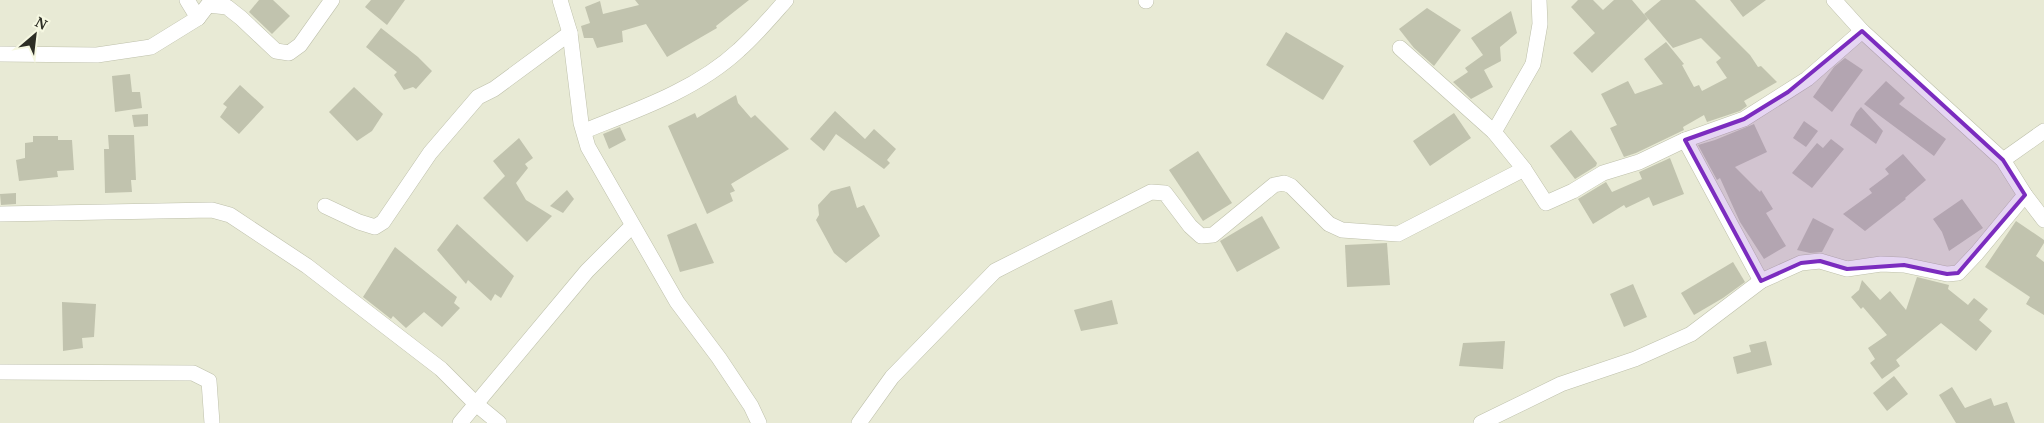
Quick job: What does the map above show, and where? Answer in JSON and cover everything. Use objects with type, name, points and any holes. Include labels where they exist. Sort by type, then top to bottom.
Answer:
[{"type":"street","points":[[187,0],[198,18]]},
{"type":"street","points":[[0,54],[97,54],[151,47],[198,18],[208,5],[227,7],[276,51],[289,53],[300,45],[332,0]]},
{"type":"street","points":[[560,0],[570,33],[588,147],[677,302],[719,358],[751,406],[759,423]]},
{"type":"street","points":[[584,131],[659,101],[702,77],[738,51],[786,0]]},
{"type":"street","points":[[1494,132],[1534,64],[1540,24],[1539,0]]},
{"type":"street","points":[[1834,0],[1862,31],[2003,160],[2025,195],[2044,220]]},
{"type":"street","points":[[1400,48],[1494,132],[1524,169],[1546,203],[1573,191],[1603,173],[1639,162],[1685,140],[1744,119],[1807,79],[1862,31]]},
{"type":"street","points":[[325,206],[375,227],[383,222],[430,152],[478,97],[494,89],[570,33]]},
{"type":"street","points":[[2003,160],[2044,131]]},
{"type":"street","points":[[1685,140],[1761,280]]},
{"type":"street","points":[[860,423],[892,377],[995,271],[1151,192],[1165,193],[1190,226],[1201,236],[1213,235],[1274,185],[1284,183],[1291,186],[1329,224],[1342,230],[1398,234],[1524,169]]},
{"type":"street","points":[[1481,423],[1561,384],[1635,359],[1691,334],[1761,280],[1801,263],[1820,261],[1847,269],[1880,264],[1904,265],[1946,274],[1958,273],[2025,195]]},
{"type":"street","points":[[0,214],[212,210],[230,215],[307,266],[441,369],[476,404],[499,423]]},
{"type":"street","points":[[460,423],[586,270],[632,226]]},
{"type":"street","points":[[0,372],[194,373],[208,381],[212,423]]},
{"type":"highlighted area","points":[[1862,31],[2003,160],[2025,195],[1958,273],[1947,274],[1904,265],[1847,269],[1820,261],[1801,263],[1761,281],[1685,140],[1744,119],[1788,92]]},
{"type":"building","points":[[259,0],[273,0],[290,16],[272,34],[249,12]]},
{"type":"building","points":[[371,0],[405,0],[387,25],[365,7]]},
{"type":"building","points":[[635,0],[749,0],[716,26],[717,28],[667,57],[646,24],[622,31],[623,42],[597,48],[593,38],[584,38],[581,26],[590,23],[585,7],[600,1],[603,14],[639,5]]},
{"type":"building","points":[[1578,0],[1593,0],[1603,10],[1614,0],[1632,0],[1648,19],[1592,73],[1573,53],[1595,33],[1571,7]]},
{"type":"building","points":[[1661,0],[1695,0],[1750,55],[1758,67],[1761,66],[1777,82],[1744,101],[1747,106],[1740,111],[1707,122],[1704,115],[1683,127],[1684,130],[1624,157],[1610,128],[1617,125],[1601,94],[1628,81],[1635,94],[1663,84],[1644,59],[1666,42],[1684,64],[1682,65],[1694,87],[1699,85],[1702,91],[1727,78],[1716,62],[1721,58],[1701,38],[1673,48],[1644,14]]},
{"type":"building","points":[[1730,0],[1766,0],[1743,17]]},
{"type":"building","points":[[1427,8],[1461,30],[1434,66],[1414,48],[1399,29]]},
{"type":"building","points":[[1511,11],[1517,33],[1500,47],[1501,61],[1484,70],[1493,87],[1471,99],[1453,82],[1468,72],[1465,68],[1483,55],[1471,38]]},
{"type":"building","points":[[381,28],[418,57],[432,71],[416,89],[413,87],[404,90],[394,75],[397,72],[366,47]]},
{"type":"building","points":[[1286,32],[1344,66],[1323,100],[1266,65]]},
{"type":"building","points":[[1845,58],[1863,70],[1832,112],[1813,97],[1834,67]]},
{"type":"building","points":[[130,74],[132,92],[140,92],[142,108],[115,112],[112,76]]},
{"type":"building","points":[[1886,81],[1905,98],[1899,104],[1946,139],[1934,156],[1864,104]]},
{"type":"building","points":[[240,85],[264,107],[239,134],[220,117],[227,107],[223,104]]},
{"type":"building","points":[[354,87],[383,114],[372,131],[357,141],[329,112]]},
{"type":"building","points":[[736,95],[738,103],[751,118],[755,115],[789,149],[731,184],[735,191],[730,193],[733,201],[707,214],[668,126],[695,113],[697,118]]},
{"type":"building","points":[[1861,107],[1883,131],[1876,144],[1850,125]]},
{"type":"building","points":[[835,111],[865,139],[874,129],[896,149],[887,160],[890,163],[884,169],[836,134],[824,151],[810,139]]},
{"type":"building","points":[[1454,113],[1471,138],[1430,166],[1413,141]]},
{"type":"building","points":[[148,114],[148,126],[134,127],[132,115]]},
{"type":"building","points":[[1804,121],[1818,131],[1806,147],[1793,138]]},
{"type":"building","points":[[1754,124],[1767,152],[1735,167],[1760,192],[1761,190],[1773,209],[1766,213],[1786,246],[1764,259],[1740,222],[1720,178],[1717,180],[1698,145]]},
{"type":"building","points":[[620,127],[626,140],[609,149],[603,134]]},
{"type":"building","points":[[1571,130],[1597,163],[1596,166],[1575,179],[1550,146]]},
{"type":"building","points":[[108,135],[134,135],[136,180],[131,180],[132,192],[105,193],[104,149],[109,149]]},
{"type":"building","points":[[33,136],[58,136],[58,140],[72,140],[74,170],[57,171],[58,177],[19,181],[16,160],[25,158],[25,143],[33,142]]},
{"type":"building","points":[[519,138],[533,158],[525,164],[528,168],[516,183],[526,200],[552,216],[527,242],[483,198],[505,176],[493,161]]},
{"type":"building","points":[[1831,139],[1844,149],[1812,188],[1792,173],[1817,143],[1823,148]]},
{"type":"building","points":[[1198,151],[1232,203],[1203,221],[1169,170]]},
{"type":"building","points":[[1903,154],[1926,180],[1906,199],[1865,231],[1843,214],[1872,193],[1869,189],[1889,174],[1885,169]]},
{"type":"building","points":[[1670,158],[1684,194],[1653,206],[1649,197],[1626,208],[1624,205],[1593,224],[1578,199],[1606,182],[1612,192],[1642,179],[1639,172]]},
{"type":"building","points":[[850,186],[857,208],[864,205],[880,236],[846,263],[834,253],[816,220],[819,215],[818,205],[831,191]]},
{"type":"building","points":[[567,190],[574,199],[563,213],[550,206]]},
{"type":"building","points":[[16,193],[16,204],[1,205],[0,194]]},
{"type":"building","points":[[1962,199],[1983,228],[1949,251],[1942,232],[1933,219]]},
{"type":"building","points":[[1262,216],[1280,248],[1237,272],[1220,241]]},
{"type":"building","points":[[1813,218],[1834,229],[1822,252],[1810,253],[1797,250]]},
{"type":"building","points":[[2016,221],[2044,240],[2036,256],[2044,262],[2044,315],[2026,304],[2030,297],[1985,267]]},
{"type":"building","points":[[696,223],[714,263],[680,272],[667,235]]},
{"type":"building","points":[[457,224],[514,276],[501,298],[495,294],[491,301],[468,280],[466,284],[437,250]]},
{"type":"building","points":[[1387,243],[1390,285],[1347,287],[1345,245]]},
{"type":"building","points":[[395,247],[457,297],[454,303],[460,308],[442,327],[424,312],[406,328],[393,316],[391,319],[363,297]]},
{"type":"building","points":[[1733,262],[1745,282],[1694,315],[1681,293]]},
{"type":"building","points":[[1917,277],[1949,285],[1948,289],[1968,305],[1974,298],[1988,309],[1979,320],[1992,331],[1976,351],[1941,323],[1896,360],[1900,366],[1882,379],[1870,363],[1875,359],[1868,348],[1887,335],[1863,307],[1861,309],[1851,297],[1859,290],[1862,280],[1880,300],[1890,291],[1906,310]]},
{"type":"building","points":[[1633,284],[1647,317],[1624,327],[1610,294]]},
{"type":"building","points":[[1112,300],[1118,324],[1081,331],[1074,310]]},
{"type":"building","points":[[62,302],[96,304],[94,337],[82,338],[83,348],[63,351]]},
{"type":"building","points":[[1505,341],[1503,369],[1459,366],[1463,343]]},
{"type":"building","points":[[1766,341],[1772,365],[1737,374],[1733,357],[1751,352],[1749,345]]},
{"type":"building","points":[[1894,376],[1908,394],[1887,411],[1873,393]]},
{"type":"building","points":[[1952,387],[1965,408],[1991,398],[1994,406],[2007,402],[2015,423],[1956,423],[1939,395]]}]
